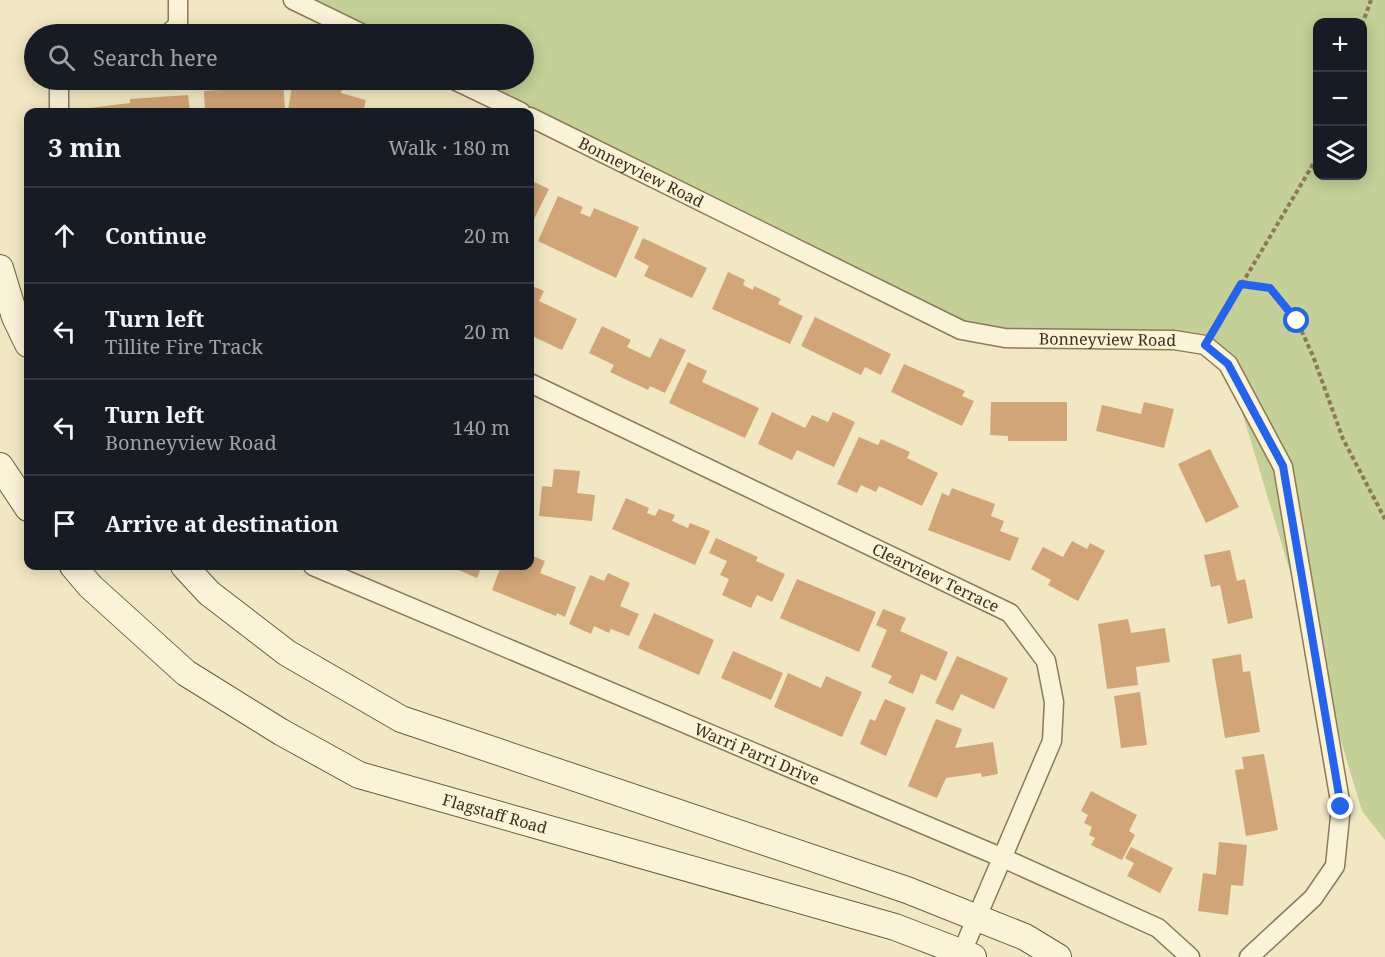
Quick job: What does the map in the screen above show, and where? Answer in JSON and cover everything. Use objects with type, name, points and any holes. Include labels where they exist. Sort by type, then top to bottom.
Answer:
[{"type":"main road","points":[[0,268],[15,317],[24,336]]},
{"type":"main road","points":[[0,466],[24,502]]},
{"type":"main road","name":"Flagstaff Road","points":[[77,570],[90,586],[186,673],[281,732],[359,775],[895,927],[967,954]]},
{"type":"main road","points":[[188,570],[209,593],[287,653],[401,719],[885,882],[978,917],[1024,937],[1058,957]]},
{"type":"street","points":[[178,0],[178,24]]},
{"type":"street","points":[[294,0],[343,24]]},
{"type":"street","points":[[59,90],[59,108]]},
{"type":"street","points":[[475,90],[513,108]]},
{"type":"street","name":"Bonneyview Road","points":[[534,119],[961,330],[1005,338],[1174,340],[1205,345]]},
{"type":"street","points":[[1205,345],[1228,364],[1283,466],[1341,807],[1335,866],[1313,897],[1249,957]]},
{"type":"street","name":"Clearview Terrace","points":[[534,385],[1010,613],[1046,661],[1054,702],[1052,741],[978,917],[967,954]]},
{"type":"street","name":"Warri Parri Drive","points":[[322,570],[1003,858],[1158,927],[1190,957]]},
{"type":"path","points":[[1365,18],[1371,0]]},
{"type":"path","points":[[1205,345],[1313,163]]},
{"type":"path","points":[[1241,284],[1270,288],[1297,321],[1313,356],[1343,439],[1385,519]]},
{"type":"green space","points":[[293,0],[1385,0],[1385,840],[1362,811],[1228,365],[1205,345],[961,330],[534,119],[534,108],[511,108],[474,90],[534,90],[534,24],[342,24]]},
{"type":"building","points":[[284,90],[285,108],[205,108],[204,91]]},
{"type":"building","points":[[291,90],[342,90],[341,93],[366,100],[364,108],[288,108]]},
{"type":"building","points":[[188,95],[190,108],[90,108],[130,103],[130,99]]},
{"type":"building","points":[[534,182],[549,189],[534,219]]},
{"type":"building","points":[[558,196],[583,207],[580,213],[590,217],[594,208],[639,227],[616,278],[538,241]]},
{"type":"building","points":[[643,238],[707,268],[692,298],[644,276],[649,266],[634,258]]},
{"type":"building","points":[[728,272],[745,280],[743,285],[753,290],[754,286],[781,299],[778,304],[803,316],[790,344],[712,309]]},
{"type":"building","points":[[534,287],[544,291],[539,301],[577,319],[562,350],[534,337]]},
{"type":"building","points":[[815,317],[891,354],[881,375],[865,367],[861,375],[801,346]]},
{"type":"building","points":[[602,326],[631,340],[627,347],[650,358],[660,338],[686,350],[665,393],[650,386],[648,390],[610,372],[614,365],[589,353]]},
{"type":"building","points":[[688,362],[707,371],[702,382],[759,408],[745,438],[669,403]]},
{"type":"building","points":[[904,364],[965,391],[962,396],[974,401],[962,426],[891,392]]},
{"type":"building","points":[[991,402],[1067,402],[1067,441],[1008,441],[1008,436],[990,435]]},
{"type":"building","points":[[1144,402],[1174,409],[1164,448],[1096,431],[1102,405],[1141,414]]},
{"type":"building","points":[[772,412],[805,428],[812,415],[828,422],[833,412],[855,422],[834,467],[797,450],[792,460],[758,444]]},
{"type":"building","points":[[859,437],[878,445],[881,439],[910,452],[907,458],[938,473],[922,506],[879,486],[876,492],[861,485],[857,493],[837,484]]},
{"type":"building","points":[[1210,449],[1239,507],[1206,523],[1178,464]]},
{"type":"building","points":[[554,469],[580,471],[577,493],[595,495],[592,521],[539,516],[542,486],[552,487]]},
{"type":"building","points":[[952,488],[995,504],[991,516],[1004,521],[1000,531],[1019,538],[1010,561],[928,530],[942,493],[949,496]]},
{"type":"building","points":[[626,498],[649,508],[647,513],[655,516],[659,509],[675,515],[672,521],[688,528],[690,523],[710,531],[695,565],[612,529]]},
{"type":"building","points":[[716,538],[758,557],[756,561],[785,574],[772,602],[757,595],[751,608],[722,595],[729,579],[720,575],[727,561],[709,553]]},
{"type":"building","points":[[1072,541],[1087,549],[1090,543],[1105,551],[1078,601],[1048,585],[1051,580],[1031,569],[1043,547],[1063,557]]},
{"type":"building","points":[[1230,550],[1237,581],[1245,579],[1253,618],[1228,624],[1220,585],[1211,587],[1204,555]]},
{"type":"building","points":[[534,557],[545,561],[540,573],[576,587],[565,617],[557,613],[556,616],[492,590],[500,570],[534,570]]},
{"type":"building","points":[[458,570],[480,570],[477,578]]},
{"type":"building","points":[[608,573],[630,583],[620,606],[639,614],[629,636],[611,629],[609,633],[594,626],[591,634],[569,624],[590,575],[604,581]]},
{"type":"building","points":[[797,579],[876,612],[859,652],[780,618]]},
{"type":"building","points":[[883,609],[906,618],[900,631],[948,652],[936,681],[921,674],[913,694],[888,683],[892,676],[871,667],[887,630],[876,625]]},
{"type":"building","points":[[654,613],[714,640],[699,675],[638,648]]},
{"type":"building","points":[[1128,619],[1131,633],[1165,628],[1170,662],[1136,667],[1138,685],[1107,689],[1098,624]]},
{"type":"building","points":[[733,651],[783,673],[771,700],[721,678]]},
{"type":"building","points":[[1241,654],[1243,672],[1250,671],[1260,732],[1225,738],[1212,659]]},
{"type":"building","points":[[957,656],[1008,678],[994,709],[961,694],[953,711],[935,703]]},
{"type":"building","points":[[788,673],[821,688],[826,676],[862,692],[842,737],[774,707]]},
{"type":"building","points":[[1140,692],[1147,745],[1121,748],[1114,696]]},
{"type":"building","points":[[885,699],[906,708],[886,756],[860,744],[870,719],[875,721]]},
{"type":"building","points":[[936,719],[962,729],[955,748],[993,742],[998,774],[982,777],[981,773],[946,778],[937,798],[908,786]]},
{"type":"building","points":[[1264,754],[1278,830],[1246,836],[1235,770],[1244,769],[1242,757]]},
{"type":"building","points":[[1091,791],[1137,815],[1129,831],[1135,835],[1122,860],[1091,845],[1095,838],[1089,835],[1092,827],[1084,823],[1088,815],[1081,811]]},
{"type":"building","points":[[1219,842],[1247,845],[1243,886],[1231,885],[1228,915],[1198,911],[1203,873],[1216,875]]},
{"type":"building","points":[[1131,847],[1173,868],[1160,893],[1127,876],[1134,863],[1125,858]]},
{"type":"route","points":[[1297,321],[1270,288],[1241,284],[1205,345],[1228,364],[1283,466],[1341,807]]}]
